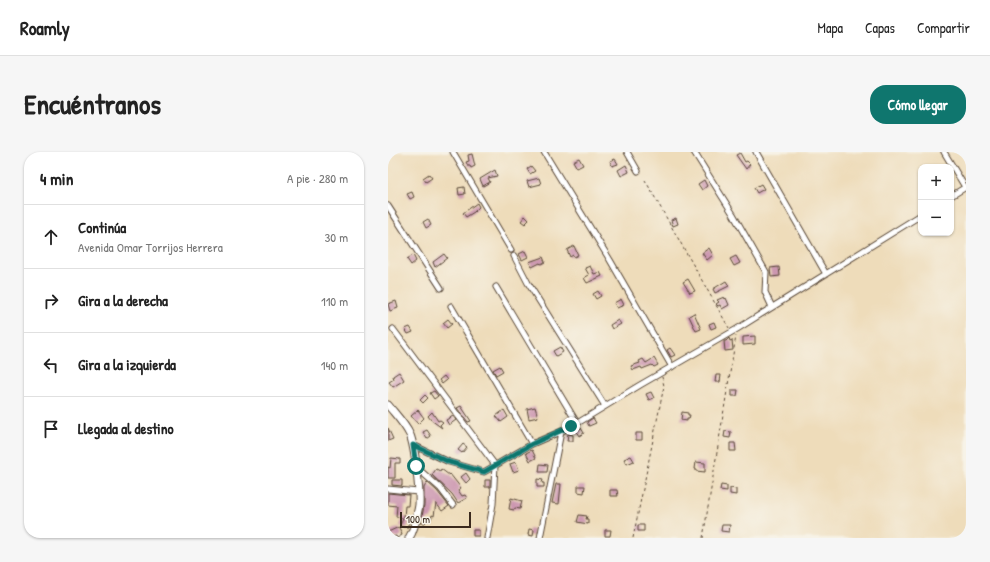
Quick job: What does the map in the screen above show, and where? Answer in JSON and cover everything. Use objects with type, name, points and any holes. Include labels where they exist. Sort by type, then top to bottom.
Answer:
[{"type":"street","points":[[453,152],[511,250]]},
{"type":"street","points":[[544,152],[610,260],[672,367]]},
{"type":"street","points":[[627,152],[638,171]]},
{"type":"street","points":[[694,152],[733,214],[766,272],[765,292],[772,307]]},
{"type":"street","points":[[756,152],[826,274]]},
{"type":"street","points":[[944,152],[966,187],[954,194]]},
{"type":"street","points":[[388,206],[442,288]]},
{"type":"street","points":[[413,445],[449,462],[484,472],[532,444],[561,432],[577,423],[737,329],[918,217]]},
{"type":"street","points":[[514,256],[528,283],[605,406]]},
{"type":"street","points":[[496,288],[577,423]]},
{"type":"street","points":[[451,306],[532,444]]},
{"type":"street","points":[[393,329],[495,465],[493,504],[487,538]]},
{"type":"street","points":[[388,404],[410,434],[413,445],[419,505],[413,532],[409,538]]},
{"type":"street","points":[[540,538],[561,432]]},
{"type":"street","points":[[416,466],[440,488],[453,506]]},
{"type":"street","points":[[388,489],[418,492]]},
{"type":"path","points":[[645,180],[731,332]]},
{"type":"path","points":[[703,538],[737,329]]},
{"type":"path","points":[[633,538],[664,386],[660,373]]},
{"type":"building","points":[[740,153],[745,162],[747,161],[750,164],[746,169],[736,155]]},
{"type":"building","points":[[472,154],[475,166],[471,168],[466,162],[469,161],[468,155]]},
{"type":"building","points":[[579,158],[583,165],[577,168],[573,161]]},
{"type":"building","points":[[615,159],[618,164],[612,166],[610,161]]},
{"type":"building","points":[[626,165],[629,172],[621,176],[618,170]]},
{"type":"building","points":[[531,166],[535,171],[530,174],[527,169]]},
{"type":"building","points":[[495,170],[497,176],[488,178],[490,182],[483,186],[480,179]]},
{"type":"building","points":[[429,174],[432,178],[426,182],[423,178]]},
{"type":"building","points":[[539,178],[541,184],[529,187],[527,181]]},
{"type":"building","points":[[704,180],[707,186],[702,190],[698,184]]},
{"type":"building","points":[[761,184],[764,189],[757,193],[754,188]]},
{"type":"building","points":[[464,187],[465,194],[459,195],[458,188]]},
{"type":"building","points":[[412,192],[414,197],[410,199],[407,194]]},
{"type":"building","points":[[477,203],[479,207],[466,217],[463,213]]},
{"type":"building","points":[[525,216],[529,220],[525,224],[521,221]]},
{"type":"building","points":[[676,218],[678,224],[673,226],[671,220]]},
{"type":"building","points":[[428,219],[431,225],[426,228],[423,222]]},
{"type":"building","points":[[574,246],[578,255],[574,257],[573,255],[570,257],[567,250]]},
{"type":"building","points":[[709,248],[713,255],[707,260],[702,253]]},
{"type":"building","points":[[525,251],[528,257],[522,260],[519,254]]},
{"type":"building","points":[[444,254],[447,258],[435,267],[433,262]]},
{"type":"building","points":[[413,255],[416,261],[411,265],[407,259]]},
{"type":"building","points":[[736,256],[740,263],[734,266],[730,259]]},
{"type":"building","points":[[543,257],[545,262],[541,264],[540,263],[532,267],[529,262]]},
{"type":"building","points":[[590,266],[594,274],[600,272],[602,276],[587,283],[584,278],[589,275],[585,268]]},
{"type":"building","points":[[779,267],[780,276],[771,277],[770,268]]},
{"type":"building","points":[[688,279],[695,291],[690,293],[683,282]]},
{"type":"building","points":[[726,281],[729,286],[715,293],[713,289]]},
{"type":"building","points":[[598,291],[601,296],[596,299],[593,294]]},
{"type":"building","points":[[724,297],[729,305],[722,309],[720,305],[718,306],[716,304],[719,302],[717,300]]},
{"type":"building","points":[[621,299],[624,305],[617,308],[614,303]]},
{"type":"building","points":[[396,301],[398,308],[390,311],[388,304]]},
{"type":"building","points":[[694,313],[701,329],[696,331],[689,316]]},
{"type":"building","points":[[448,319],[452,324],[447,328],[443,323]]},
{"type":"building","points":[[618,320],[621,324],[612,329],[610,325]]},
{"type":"building","points":[[714,322],[716,327],[711,329],[709,324]]},
{"type":"building","points":[[410,327],[413,332],[408,334],[405,329]]},
{"type":"building","points":[[755,336],[755,344],[743,345],[743,337]]},
{"type":"building","points":[[729,338],[730,341],[732,340],[733,350],[725,351],[724,341]]},
{"type":"building","points":[[560,347],[563,352],[556,356],[553,351]]},
{"type":"building","points":[[670,348],[675,355],[671,357],[667,350]]},
{"type":"building","points":[[654,358],[658,365],[654,367],[652,365],[642,369],[641,367],[633,370],[631,366],[640,363],[639,361],[643,359],[646,363]]},
{"type":"building","points":[[500,366],[503,371],[496,375],[493,370]]},
{"type":"building","points":[[399,372],[404,380],[393,387],[389,382],[394,379],[393,376]]},
{"type":"building","points":[[716,375],[721,375],[720,382],[715,382]]},
{"type":"building","points":[[444,376],[447,380],[442,384],[439,380]]},
{"type":"building","points":[[732,390],[738,390],[737,396],[732,396]]},
{"type":"building","points":[[434,391],[438,396],[434,399],[430,393]]},
{"type":"building","points":[[651,392],[654,398],[649,400],[646,394]]},
{"type":"building","points":[[425,395],[428,398],[423,403],[420,400]]},
{"type":"building","points":[[461,406],[471,421],[468,422],[457,408]]},
{"type":"building","points":[[535,407],[538,417],[529,419],[527,409]]},
{"type":"building","points":[[418,410],[424,418],[418,424],[411,416]]},
{"type":"building","points":[[504,410],[508,417],[501,422],[496,416]]},
{"type":"building","points":[[432,412],[438,421],[440,420],[443,422],[440,425],[442,428],[428,416]]},
{"type":"building","points":[[682,412],[690,415],[687,421],[681,420]]},
{"type":"building","points":[[453,416],[456,420],[449,425],[446,420]]},
{"type":"building","points":[[593,418],[596,423],[589,426],[587,422]]},
{"type":"building","points":[[388,428],[393,439],[388,441]]},
{"type":"building","points":[[581,428],[584,433],[579,436],[576,431]]},
{"type":"building","points":[[427,430],[431,436],[427,439],[423,432]]},
{"type":"building","points":[[725,431],[731,432],[730,438],[724,437]]},
{"type":"building","points":[[636,433],[642,433],[642,440],[636,440]]},
{"type":"building","points":[[568,434],[573,435],[573,441],[567,441]]},
{"type":"building","points":[[730,443],[735,443],[736,451],[730,451]]},
{"type":"building","points":[[463,444],[467,447],[462,453],[458,450]]},
{"type":"building","points":[[532,450],[536,458],[530,461],[526,453]]},
{"type":"building","points":[[631,456],[634,461],[627,464],[624,459]]},
{"type":"building","points":[[391,458],[400,459],[400,463],[395,463],[395,478],[388,478],[388,467],[390,468]]},
{"type":"building","points":[[516,462],[519,470],[513,472],[510,464]]},
{"type":"building","points":[[696,462],[705,463],[705,472],[696,471]]},
{"type":"building","points":[[540,464],[548,465],[547,472],[539,472]]},
{"type":"building","points":[[436,469],[440,471],[441,469],[449,475],[450,474],[461,488],[458,490],[462,496],[465,495],[467,498],[458,503],[452,494],[432,475]]},
{"type":"building","points":[[466,473],[470,479],[466,483],[461,477]]},
{"type":"building","points":[[537,479],[543,480],[542,483],[544,483],[544,487],[537,487]]},
{"type":"building","points":[[392,480],[402,480],[402,486],[392,485]]},
{"type":"building","points":[[485,480],[490,480],[490,487],[485,487]]},
{"type":"building","points":[[427,482],[437,491],[449,506],[442,511],[436,503],[434,516],[432,515],[431,519],[428,519],[425,523],[421,523],[424,505],[424,488]]},
{"type":"building","points":[[556,484],[561,484],[559,504],[552,503]]},
{"type":"building","points":[[721,485],[727,486],[727,491],[720,490]]},
{"type":"building","points":[[578,486],[585,486],[584,493],[578,492]]},
{"type":"building","points":[[730,488],[736,489],[736,495],[730,494]]},
{"type":"building","points":[[610,490],[617,490],[618,496],[610,496]]},
{"type":"building","points":[[388,493],[409,495],[408,506],[405,506],[404,517],[410,519],[407,528],[400,526],[403,518],[396,517],[397,506],[388,505]]},
{"type":"building","points":[[511,498],[522,501],[520,509],[509,509]]},
{"type":"building","points":[[579,515],[587,516],[586,519],[588,519],[588,524],[577,522]]},
{"type":"building","points":[[638,525],[644,525],[644,531],[638,531]]},
{"type":"building","points":[[722,525],[730,525],[729,532],[721,531]]},
{"type":"building","points":[[399,527],[402,535],[397,538],[396,536],[388,538],[388,532]]},
{"type":"building","points":[[529,529],[534,530],[533,536],[528,535]]},
{"type":"building","points":[[473,530],[479,530],[479,536],[473,536]]},
{"type":"building","points":[[605,530],[611,530],[610,536],[605,536]]},
{"type":"route","points":[[416,466],[413,445],[449,462],[484,472],[532,444],[561,432],[571,426]]}]
